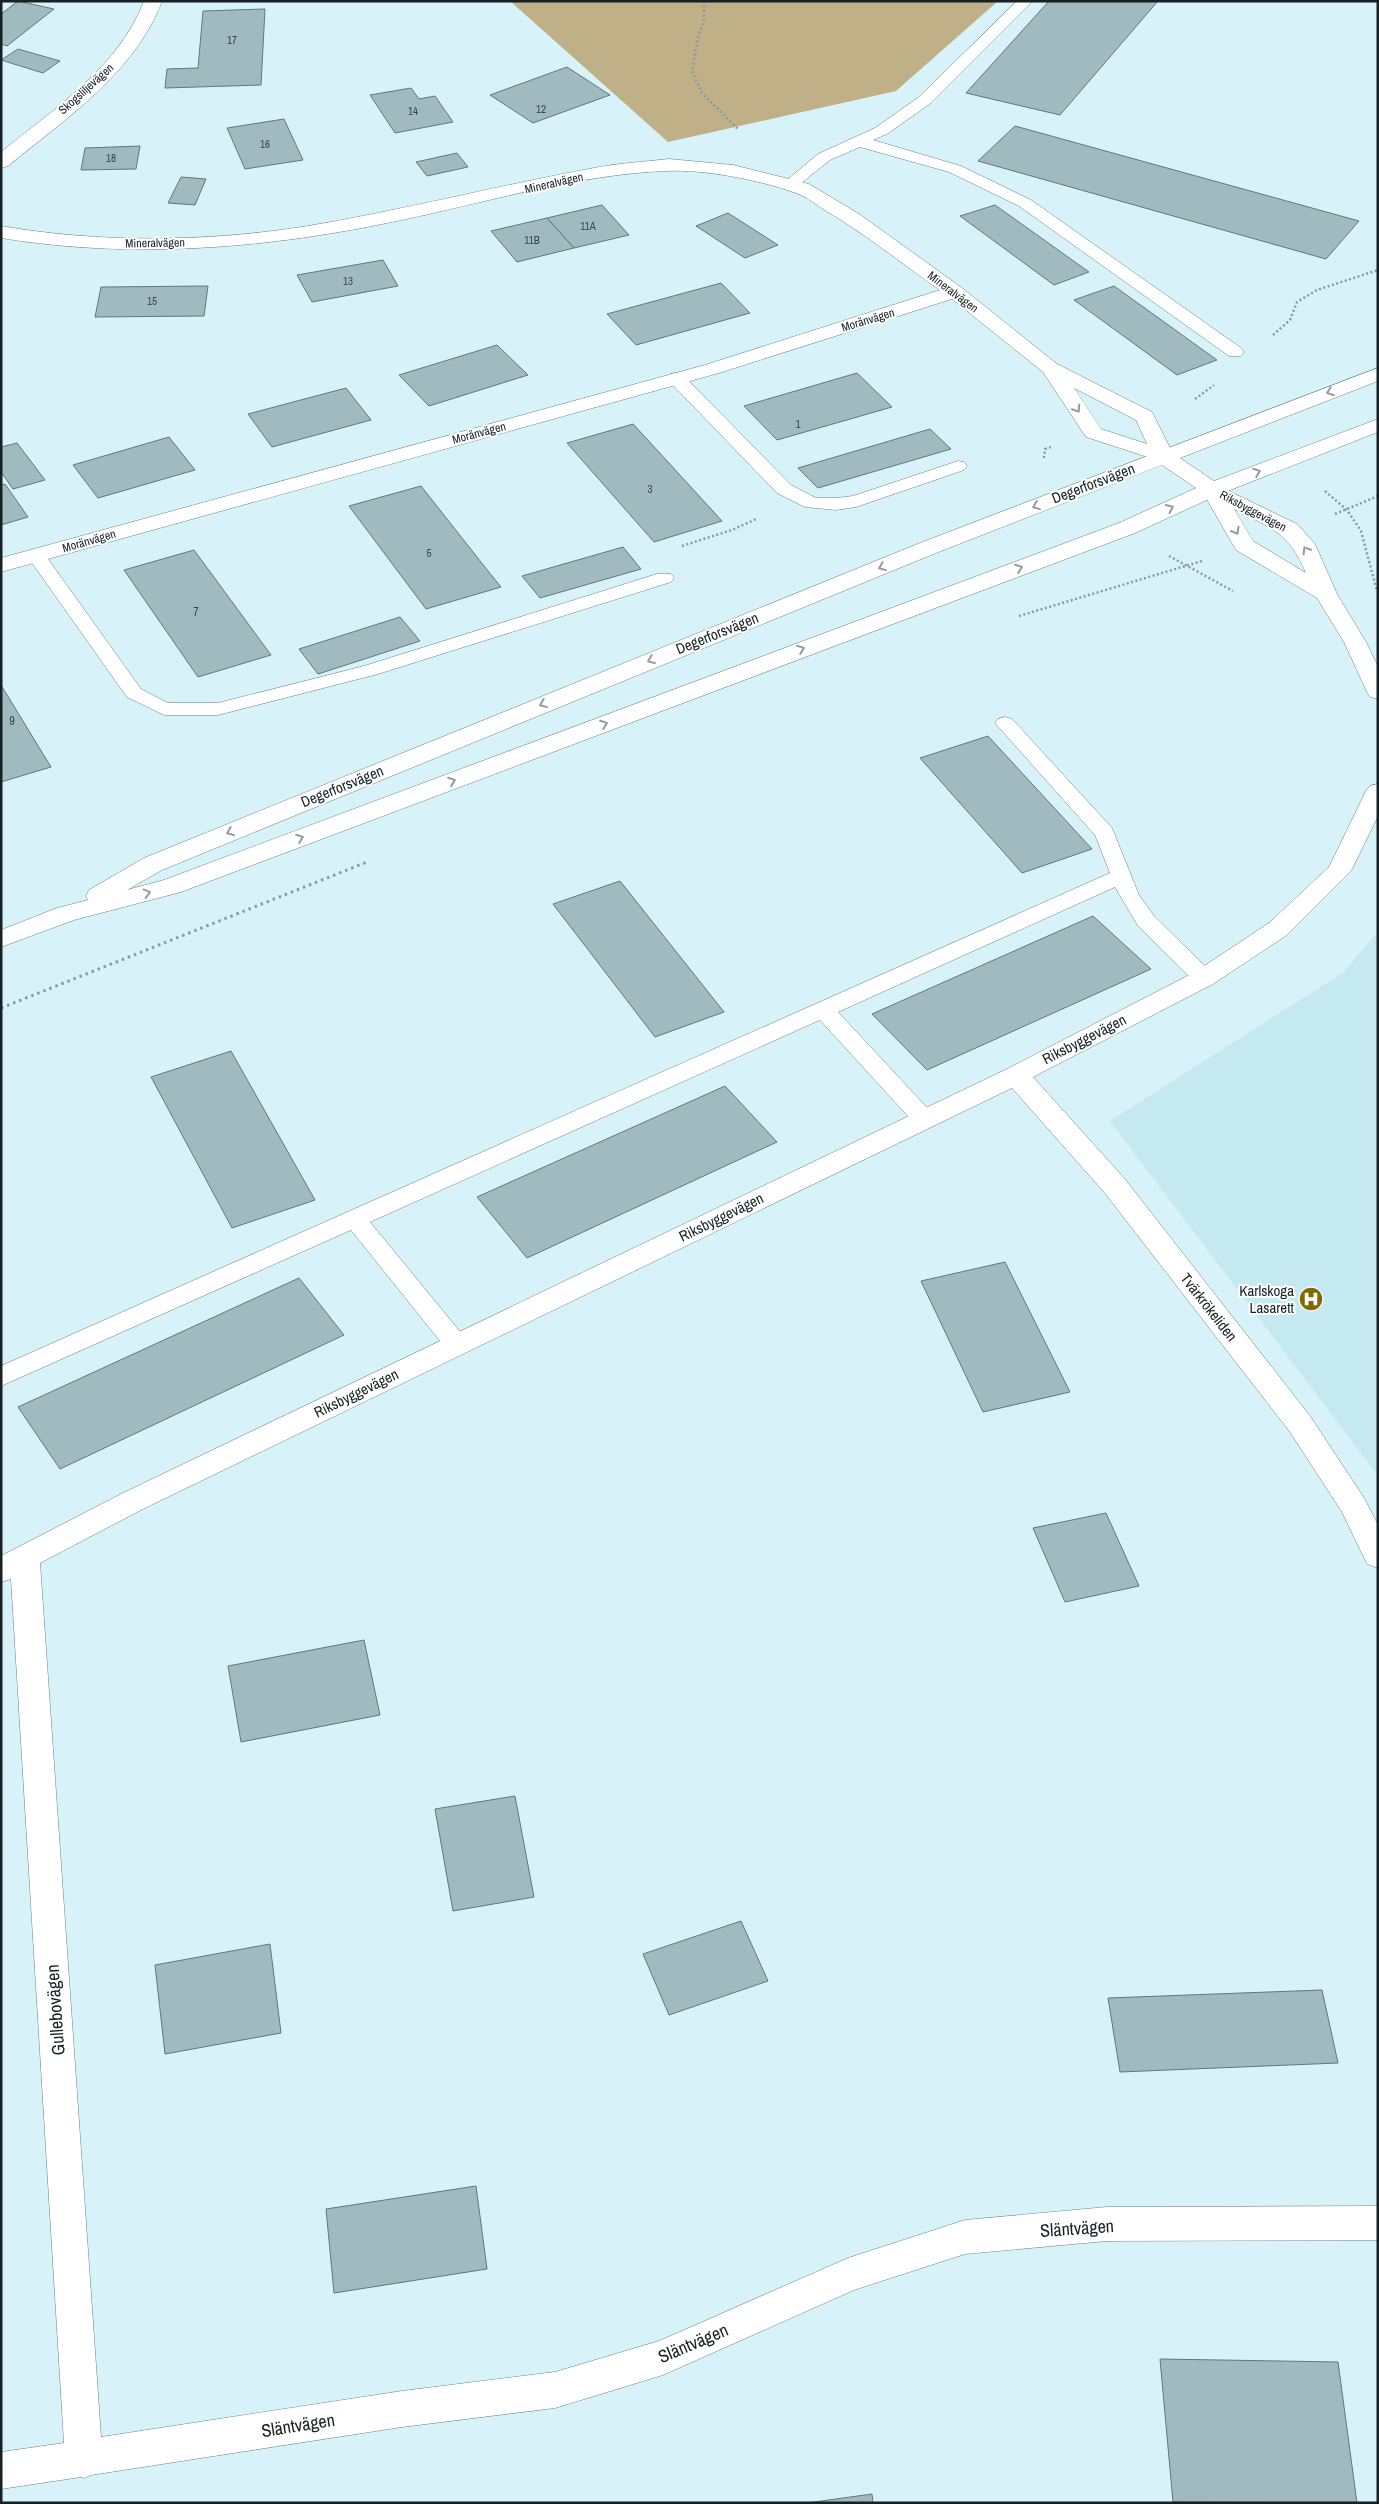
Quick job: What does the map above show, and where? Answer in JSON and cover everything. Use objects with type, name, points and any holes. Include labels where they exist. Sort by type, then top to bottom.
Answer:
[{"type":"street","name":"Skogsliljevägen","points":[[1,162],[110,69],[136,40],[153,1]]},
{"type":"street","name":"Mineralvägen","points":[[1,232],[25,236],[125,244],[214,242],[300,233],[386,218],[596,173],[669,165],[733,171],[802,188],[852,218],[955,292],[1050,368],[1145,416],[1163,456]]},
{"type":"street","name":"Moränvägen","points":[[1,565],[676,378],[955,292]]},
{"type":"street","name":"Mineralvägen","points":[[1050,368],[1094,433],[1163,456]]},
{"type":"street","name":"Degerforsvägen","points":[[66,914],[153,864],[900,559],[1378,374]]},
{"type":"street","name":"Degerforsvägen","points":[[1,939],[66,914],[182,882],[1127,528],[1212,489],[1378,425]]},
{"type":"street","points":[[1163,456],[1212,489]]},
{"type":"street","name":"Riksbyggevägen","points":[[1212,489],[1244,545],[1326,594]]},
{"type":"street","name":"Riksbyggevägen","points":[[1212,489],[1289,528],[1307,549],[1326,594],[1355,642],[1378,692]]},
{"type":"street","name":"Riksbyggevägen","points":[[13,1565],[133,1501],[924,1119],[1204,978],[1278,928],[1339,871],[1378,790]]},
{"type":"street","name":"Tvärkrökeliden","points":[[1016,1074],[1114,1185],[1300,1424],[1354,1506],[1378,1556]]},
{"type":"street","name":"Gullebovägen","points":[[13,1565],[84,2460]]},
{"type":"street","name":"Släntvägen","points":[[1,2471],[84,2460],[402,2409],[555,2390],[663,2356],[848,2275],[965,2237],[1107,2224],[1378,2223]]},
{"type":"lane","points":[[786,184],[824,157],[881,131],[925,100],[1026,1]]},
{"type":"lane","points":[[858,141],[955,169],[1025,203],[1235,352]]},
{"type":"lane","points":[[676,378],[784,488],[812,503],[836,504],[856,501],[958,466]]},
{"type":"lane","points":[[36,556],[134,693],[164,710],[218,709],[371,670],[664,578]]},
{"type":"lane","points":[[1005,723],[1105,833],[1129,896],[1146,921],[1204,978]]},
{"type":"lane","points":[[1,1376],[1122,876]]},
{"type":"lane","points":[[823,1010],[924,1119]]},
{"type":"lane","points":[[355,1219],[457,1344]]},
{"type":"path","points":[[704,1],[704,21],[698,37],[692,72],[702,93],[771,164],[786,184]]},
{"type":"path","points":[[1193,400],[1221,380],[1235,352],[1273,335],[1290,320],[1297,302],[1317,290],[1378,270]]},
{"type":"path","points":[[1378,496],[1347,510],[1361,532],[1378,592]]},
{"type":"path","points":[[664,578],[658,572],[656,564],[660,556],[686,544],[732,530],[802,498]]},
{"type":"shaded area","points":[[510,1],[998,1],[896,91],[668,142]]},
{"type":"shaded area","name":"Karlskoga Lasarett","points":[[1378,931],[1378,1476],[1110,1121],[1344,972]]},
{"type":"building","points":[[18,1],[54,9],[7,46],[1,44],[1,14]]},
{"type":"building","points":[[1049,1],[1158,1],[1060,115],[966,93]]},
{"type":"building","points":[[265,9],[261,85],[165,88],[167,69],[198,68],[203,11]]},
{"type":"building","points":[[18,49],[60,61],[43,73],[1,60]]},
{"type":"building","points":[[567,67],[610,95],[533,123],[490,95]]},
{"type":"building","points":[[411,88],[419,99],[435,96],[453,122],[395,133],[370,95]]},
{"type":"building","points":[[284,119],[303,160],[245,169],[227,128]]},
{"type":"building","points":[[1015,126],[1359,221],[1326,259],[978,161]]},
{"type":"building","points":[[140,146],[136,169],[81,170],[85,148]]},
{"type":"building","points":[[457,153],[468,167],[427,176],[416,162]]},
{"type":"building","points":[[181,177],[206,179],[195,205],[168,203]]},
{"type":"building","points":[[602,205],[629,235],[574,248],[547,218]]},
{"type":"building","points":[[995,205],[1089,272],[1054,285],[960,216]]},
{"type":"building","points":[[728,213],[778,245],[745,258],[696,226]]},
{"type":"building","points":[[547,218],[574,248],[517,262],[491,231]]},
{"type":"building","points":[[383,260],[398,286],[312,302],[297,275]]},
{"type":"building","points":[[721,283],[750,313],[636,345],[607,314]]},
{"type":"building","points":[[208,286],[204,316],[95,317],[101,287]]},
{"type":"building","points":[[1114,286],[1217,360],[1177,375],[1074,300]]},
{"type":"building","points":[[497,345],[528,375],[429,406],[399,375]]},
{"type":"building","points":[[857,373],[892,407],[777,440],[744,406]]},
{"type":"building","points":[[346,388],[371,420],[272,447],[248,414]]},
{"type":"building","points":[[633,424],[722,521],[654,542],[567,443]]},
{"type":"building","points":[[930,429],[951,449],[818,488],[798,468]]},
{"type":"building","points":[[169,437],[195,470],[98,498],[73,465]]},
{"type":"building","points":[[17,443],[45,480],[13,489],[1,472],[1,447]]},
{"type":"building","points":[[5,484],[28,517],[1,525],[1,485]]},
{"type":"building","points":[[421,486],[501,587],[426,609],[349,506]]},
{"type":"building","points":[[623,547],[641,569],[540,598],[522,576]]},
{"type":"building","points":[[194,550],[271,655],[198,677],[124,570]]},
{"type":"building","points":[[400,617],[420,641],[318,674],[299,649]]},
{"type":"building","points":[[1,685],[51,767],[1,782]]},
{"type":"building","points":[[988,736],[1092,849],[1022,873],[920,758]]},
{"type":"building","points":[[620,881],[724,1012],[655,1037],[553,904]]},
{"type":"building","points":[[1093,916],[1151,969],[927,1070],[872,1014]]},
{"type":"building","points":[[231,1051],[315,1200],[232,1228],[151,1077]]},
{"type":"building","points":[[725,1086],[777,1142],[527,1258],[477,1197]]},
{"type":"building","points":[[1005,1262],[1070,1392],[983,1412],[921,1281]]},
{"type":"building","points":[[299,1278],[344,1335],[60,1469],[18,1407]]},
{"type":"building","points":[[1106,1513],[1139,1586],[1065,1602],[1033,1528]]},
{"type":"building","points":[[364,1640],[380,1715],[241,1742],[228,1666]]},
{"type":"building","points":[[515,1796],[534,1897],[453,1911],[435,1809]]},
{"type":"building","points":[[741,1921],[768,1981],[669,2015],[643,1954]]},
{"type":"building","points":[[270,1944],[281,2033],[165,2054],[155,1965]]},
{"type":"building","points":[[1322,1990],[1338,2063],[1120,2072],[1108,1998]]},
{"type":"building","points":[[476,2186],[487,2269],[334,2293],[326,2209]]},
{"type":"building","points":[[1160,2359],[1338,2362],[1357,2503],[1173,2502]]},
{"type":"building","points":[[872,2494],[873,2503],[807,2503]]},
{"type":"place","name":"Karlskoga Lasarett","points":[[1311,1299]]}]
